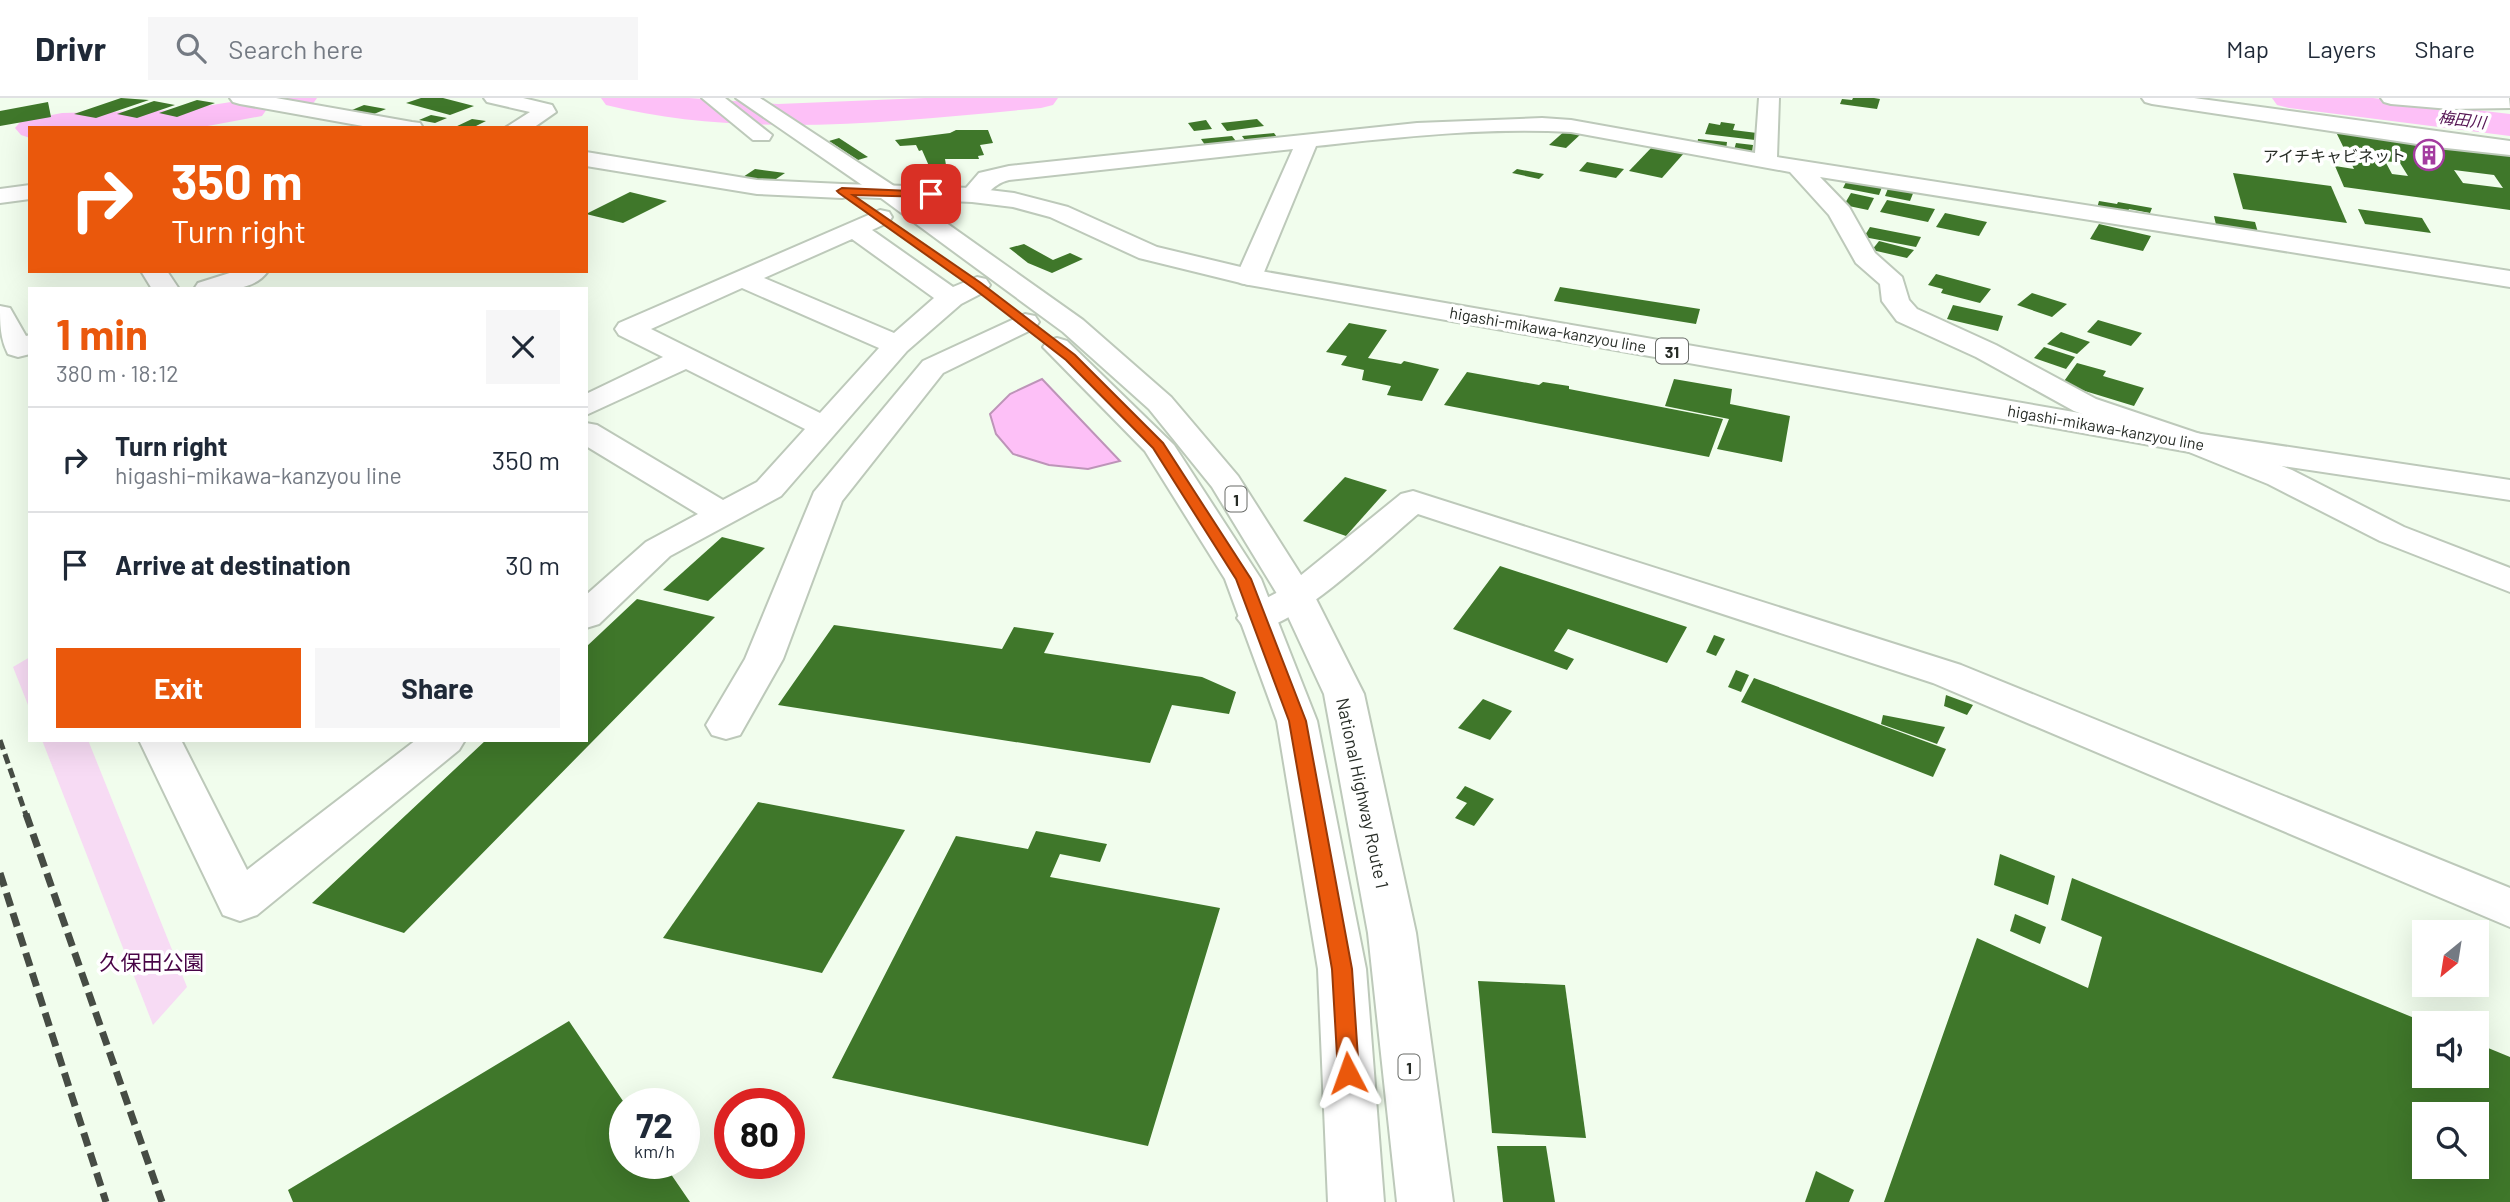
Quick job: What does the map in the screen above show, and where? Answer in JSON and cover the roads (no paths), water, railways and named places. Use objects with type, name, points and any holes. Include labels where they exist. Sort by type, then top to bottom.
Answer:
[{"type":"main road","points":[[240,98],[279,102],[402,126]]},
{"type":"main road","points":[[279,102],[347,98]]},
{"type":"main road","points":[[494,98],[545,109],[546,112],[520,126]]},
{"type":"main road","name":"National Highway Route 1","points":[[712,98],[752,128],[783,137]]},
{"type":"main road","name":"National Highway Route 1","points":[[746,98],[783,137],[874,212],[964,292],[1025,322],[1071,358],[1158,445],[1243,579],[1297,721],[1342,969],[1356,1202]]},
{"type":"main road","points":[[1766,161],[1769,98]]},
{"type":"main road","points":[[2152,98],[2437,140],[2510,148]]},
{"type":"main road","points":[[2391,98],[2450,103],[2505,103]]},
{"type":"main road","points":[[972,195],[987,178],[1009,173],[1308,139],[1417,129],[1542,124],[1571,126],[1766,161],[2510,279]]},
{"type":"main road","points":[[1249,276],[1271,231],[1308,139]]},
{"type":"main road","points":[[588,159],[757,187],[842,191]]},
{"type":"main road","points":[[1797,166],[1804,177],[1840,212],[1866,258],[1893,283],[1896,301],[1907,315],[1986,351],[2085,405],[2194,443],[2280,477],[2392,534],[2510,581]]},
{"type":"main road","name":"National Highway Route 1","points":[[808,168],[874,212],[1073,327],[1160,403],[1226,483],[1297,597],[1344,694],[1392,933],[1425,1202]]},
{"type":"main road","points":[[0,196],[28,192]]},
{"type":"main road","name":"higashi-mikawa-kanzyou line","points":[[874,212],[972,195],[1045,208],[1148,253],[1189,265],[2194,443],[2510,490]]},
{"type":"main road","points":[[824,427],[629,330],[743,279],[874,212]]},
{"type":"main road","points":[[213,287],[252,273]]},
{"type":"main road","points":[[743,279],[897,345]]},
{"type":"main road","points":[[591,604],[658,549],[769,489],[897,345],[964,292]]},
{"type":"main road","points":[[0,314],[18,348],[28,345]]},
{"type":"main road","points":[[726,725],[764,659],[825,499],[933,367],[1025,322]]},
{"type":"main road","points":[[588,405],[685,358]]},
{"type":"main road","points":[[588,433],[722,514]]},
{"type":"main road","points":[[1256,618],[1297,597],[1413,501],[1947,674],[2510,908]]},
{"type":"main road","points":[[161,742],[240,902],[441,742]]},
{"type":"waterway","points":[[286,101],[300,98]]},
{"type":"waterway","name":"梅田川","points":[[618,98],[710,111],[778,114],[891,111],[1041,98]]},
{"type":"waterway","name":"梅田川","points":[[2289,98],[2510,125]]},
{"type":"waterway","points":[[45,126],[62,123],[180,120],[250,109]]},
{"type":"railway","points":[[0,740],[26,815]]},
{"type":"railway","points":[[26,814],[162,1202]]},
{"type":"railway","points":[[0,873],[106,1202]]},
{"type":"place","name":"アイチキャビネット","points":[[2429,155]]},
{"type":"park label","name":"久保田公園","points":[[152,961]]}]
